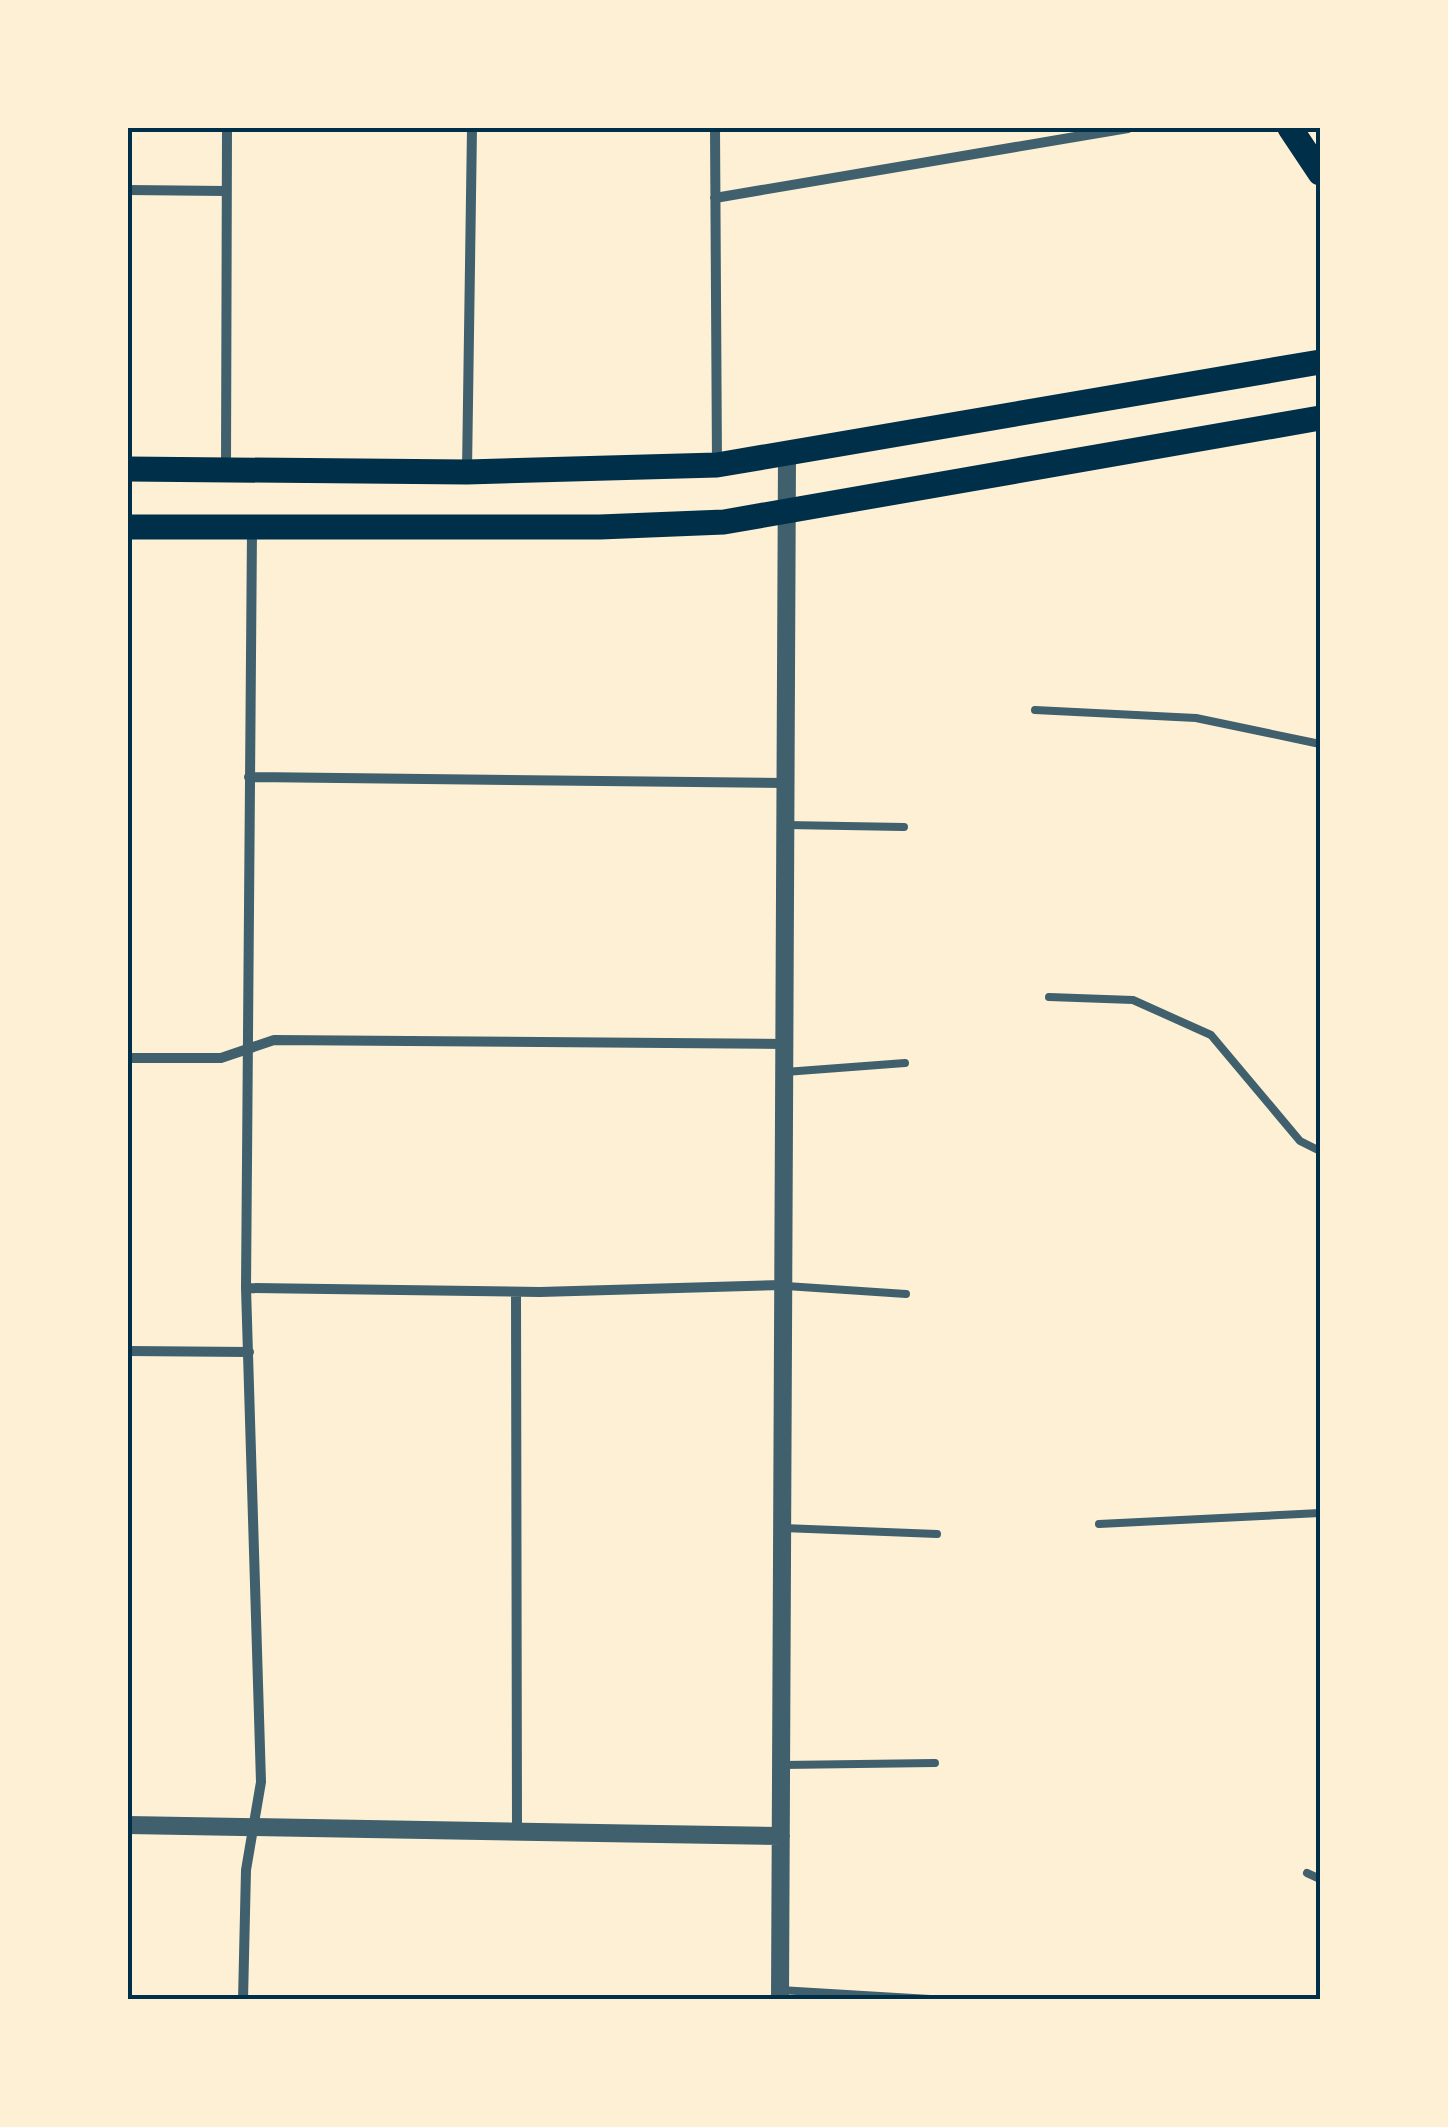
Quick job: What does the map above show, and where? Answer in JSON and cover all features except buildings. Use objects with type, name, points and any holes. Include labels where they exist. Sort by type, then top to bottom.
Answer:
[{"type":"main road","points":[[1290,128],[1320,173]]},
{"type":"main road","points":[[128,469],[467,472],[717,466],[1320,362]]},
{"type":"main road","points":[[128,527],[679,525],[787,512],[1320,418]]},
{"type":"street","points":[[226,128],[226,470]]},
{"type":"street","points":[[467,472],[472,128]]},
{"type":"street","points":[[715,128],[717,466]]},
{"type":"street","points":[[715,198],[1128,128]]},
{"type":"street","points":[[128,190],[226,190]]},
{"type":"street","points":[[780,1995],[787,454]]},
{"type":"street","points":[[243,2000],[246,1870],[261,1782],[246,1288],[252,528]]},
{"type":"street","points":[[250,777],[786,784]]},
{"type":"street","points":[[128,1058],[221,1058],[274,1040],[785,1044]]},
{"type":"street","points":[[246,1288],[516,1292],[782,1285]]},
{"type":"street","points":[[516,1292],[516,1832]]},
{"type":"street","points":[[128,1351],[249,1352]]},
{"type":"street","points":[[128,1825],[781,1836]]},
{"type":"lane","points":[[1035,710],[1196,718],[1320,744]]},
{"type":"lane","points":[[786,824],[904,827]]},
{"type":"lane","points":[[1049,998],[1133,1000],[1211,1035],[1300,1141],[1320,1152]]},
{"type":"lane","points":[[784,1072],[905,1063]]},
{"type":"lane","points":[[782,1285],[906,1294]]},
{"type":"lane","points":[[1100,1524],[1320,1513]]},
{"type":"lane","points":[[783,1528],[937,1534]]},
{"type":"lane","points":[[782,1765],[935,1763]]},
{"type":"lane","points":[[1307,1873],[1320,1879]]},
{"type":"lane","points":[[780,1995],[930,1999]]}]
